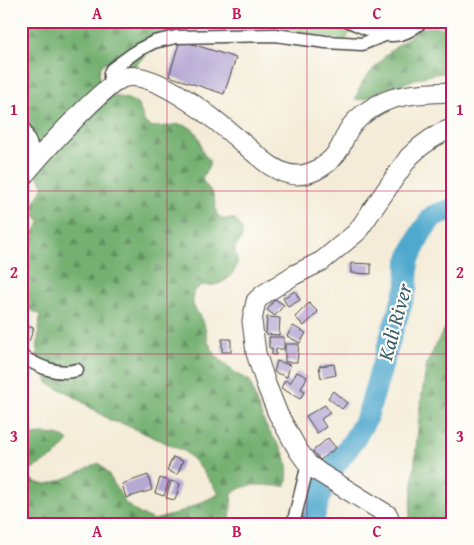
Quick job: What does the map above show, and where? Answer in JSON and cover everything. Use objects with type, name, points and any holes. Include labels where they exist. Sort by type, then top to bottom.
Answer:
[{"type":"main road","points":[[21,180],[36,159],[115,82],[125,77],[137,77],[158,83],[183,97],[230,131],[272,166],[284,172],[298,175],[310,173],[326,164],[339,150],[352,125],[381,102],[420,93],[453,92]]},
{"type":"main road","points":[[389,519],[314,468],[298,450],[278,414],[256,353],[252,321],[256,302],[264,294],[294,275],[322,261],[357,232],[409,157],[436,135],[453,128]]},
{"type":"street","points":[[348,21],[385,35],[398,35],[411,31],[422,21]]},
{"type":"street","points":[[115,82],[110,80],[110,73],[116,66],[138,50],[154,42],[176,37],[275,35],[326,42],[362,44],[385,35]]},
{"type":"street","points":[[21,122],[36,159]]},
{"type":"street","points":[[21,356],[57,372],[67,373],[77,370]]},
{"type":"street","points":[[293,524],[314,468]]},
{"type":"green space","points":[[21,21],[202,21],[191,28],[168,36],[157,49],[150,51],[136,65],[122,66],[114,60],[105,62],[100,70],[99,77],[104,93],[133,101],[137,104],[145,122],[150,126],[182,125],[190,127],[196,133],[204,153],[210,161],[202,178],[213,194],[217,215],[223,219],[235,219],[242,230],[242,237],[235,248],[237,263],[232,274],[218,284],[201,285],[193,293],[193,305],[204,324],[208,342],[217,357],[238,375],[250,381],[263,421],[284,453],[287,475],[286,486],[257,485],[244,487],[232,494],[230,524],[21,524],[21,437],[33,435],[59,436],[69,441],[55,456],[26,472],[27,477],[38,483],[48,484],[99,463],[108,473],[125,503],[140,514],[154,520],[176,514],[219,494],[200,467],[184,451],[121,423],[111,421],[70,394],[49,384],[37,357],[40,315],[21,305],[21,238],[26,242],[41,222],[30,210],[44,186],[21,149],[23,132],[21,129]]},
{"type":"green space","points":[[292,21],[315,21],[349,34],[346,40],[287,30]]},
{"type":"green space","points":[[420,28],[453,28],[453,72],[426,76],[385,89],[365,99],[355,99],[363,81],[387,54]]},
{"type":"green space","points":[[453,316],[453,524],[409,524],[420,407],[427,363]]},
{"type":"building","points":[[180,40],[236,58],[224,94],[169,76]]},
{"type":"building","points":[[351,263],[371,264],[371,274],[351,273]]},
{"type":"building","points":[[295,291],[300,300],[288,307],[283,298]]},
{"type":"building","points":[[275,299],[284,305],[275,316],[267,310]]},
{"type":"building","points":[[309,303],[318,312],[304,326],[295,317]]},
{"type":"building","points":[[267,317],[280,318],[279,335],[266,334]]},
{"type":"building","points":[[21,319],[26,321],[24,325],[34,328],[29,341],[21,338]]},
{"type":"building","points":[[293,326],[306,333],[300,343],[287,336]]},
{"type":"building","points":[[269,337],[284,337],[284,349],[276,349],[276,355],[272,355],[272,348],[269,348]]},
{"type":"building","points":[[222,339],[231,339],[231,352],[222,352]]},
{"type":"building","points":[[285,344],[299,344],[297,362],[285,362]]},
{"type":"building","points":[[277,361],[290,365],[287,377],[274,372]]},
{"type":"building","points":[[334,364],[336,375],[321,378],[319,366]]},
{"type":"building","points":[[297,372],[307,377],[301,389],[305,391],[300,399],[281,388],[285,380],[290,383]]},
{"type":"building","points":[[333,391],[347,403],[342,409],[328,398]]},
{"type":"building","points":[[325,405],[330,413],[321,419],[326,427],[317,433],[306,416]]},
{"type":"building","points":[[328,438],[336,448],[320,460],[313,451]]},
{"type":"building","points":[[173,457],[183,461],[177,475],[167,470]]},
{"type":"building","points":[[148,475],[152,490],[126,498],[122,484]]},
{"type":"building","points":[[160,478],[169,481],[164,496],[155,493]]},
{"type":"building","points":[[171,481],[180,484],[175,500],[166,498]]},
{"type":"waterway","name":"Kali River","points":[[312,524],[326,477],[354,440],[367,417],[407,286],[408,261],[421,233],[433,216],[453,209]]}]
